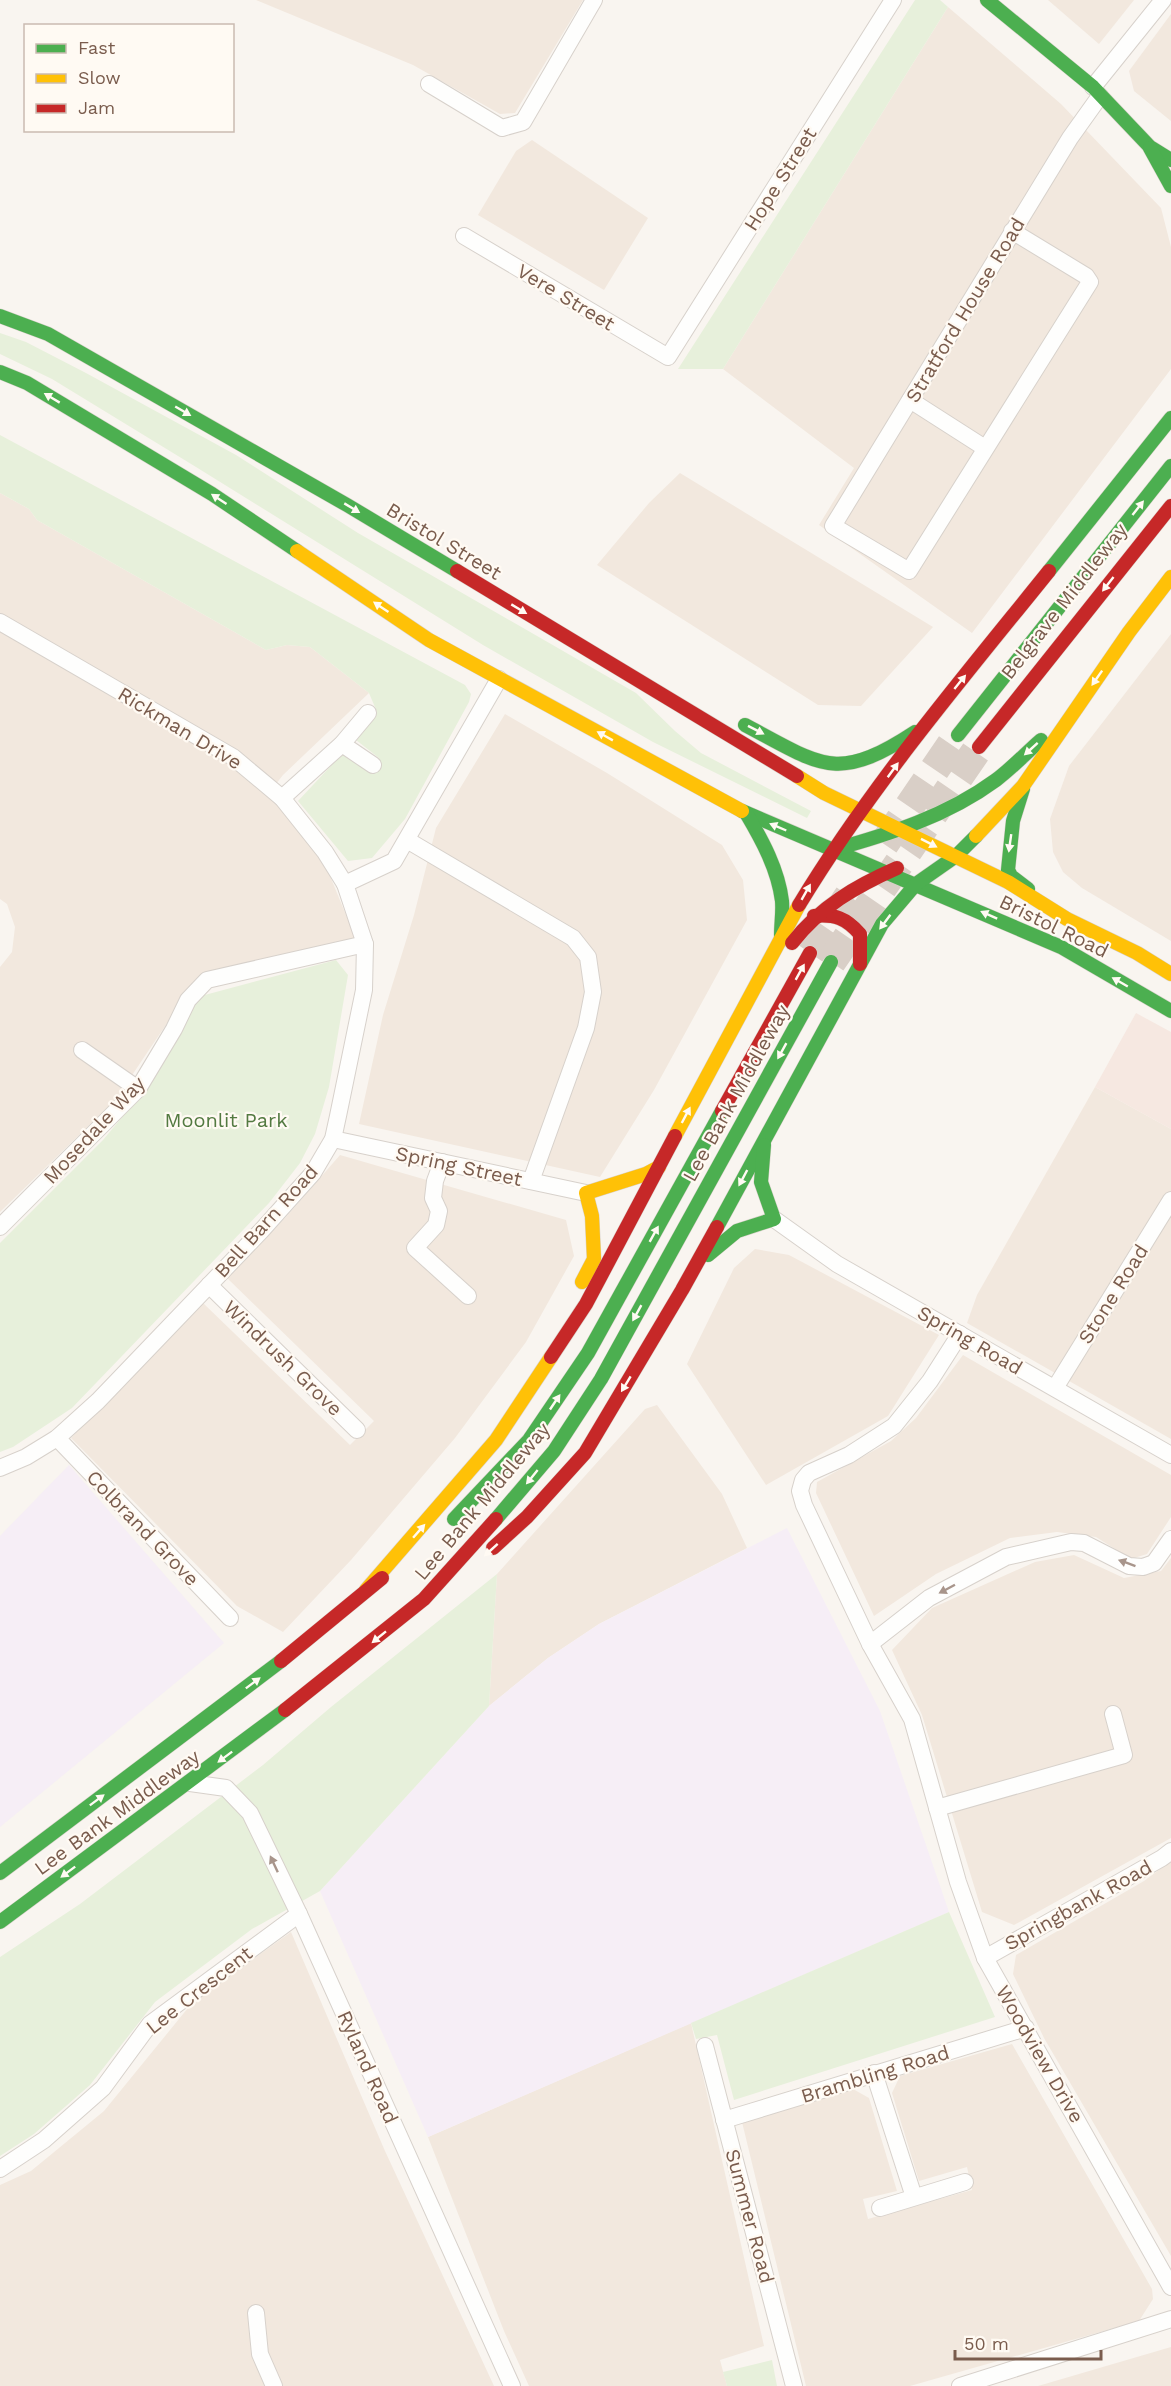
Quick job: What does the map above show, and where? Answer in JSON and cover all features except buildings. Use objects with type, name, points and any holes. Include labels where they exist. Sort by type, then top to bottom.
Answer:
[{"type":"main road","points":[[987,0],[1096,91],[1150,147],[1171,160]]},
{"type":"main road","points":[[1150,147],[1171,186]]},
{"type":"main road","name":"Bristol Street","points":[[0,316],[48,334],[327,493],[824,793],[903,830]]},
{"type":"main road","points":[[0,372],[27,383],[212,494],[429,640],[746,813],[832,850],[956,856]]},
{"type":"main road","points":[[366,1590],[496,1440],[586,1304],[781,935],[832,850],[923,728],[1171,418]]},
{"type":"main road","name":"Belgrave Middleway","points":[[958,735],[1171,466]]},
{"type":"main road","name":"Belgrave Middleway","points":[[979,747],[1171,506]]},
{"type":"main road","points":[[486,1554],[527,1517],[585,1453],[695,1267],[882,924],[916,884],[956,856],[1023,786],[1171,577]]},
{"type":"main road","points":[[680,707],[729,718],[806,756],[839,765],[865,759],[923,728]]},
{"type":"main road","points":[[738,1018],[804,926],[814,916],[848,892],[886,872],[900,855],[903,830],[945,810],[997,780],[1075,710]]},
{"type":"main road","points":[[1023,786],[1013,821],[1009,848],[1009,874],[1067,919]]},
{"type":"main road","points":[[862,811],[900,855],[916,884]]},
{"type":"main road","points":[[746,813],[765,844],[774,869],[782,902],[781,935]]},
{"type":"main road","name":"Bristol Road","points":[[903,830],[1008,882],[1067,919],[1137,952],[1171,974]]},
{"type":"main road","name":"Bristol Road","points":[[832,850],[1061,947],[1171,1011]]},
{"type":"main road","points":[[814,916],[845,917],[861,934],[860,964]]},
{"type":"main road","name":"Lee Bank Middleway","points":[[441,1532],[529,1440],[588,1353],[810,953]]},
{"type":"main road","name":"Lee Bank Middleway","points":[[0,1922],[317,1687],[424,1599],[514,1500],[554,1451],[601,1379],[831,963]]},
{"type":"main road","points":[[695,1267],[736,1231],[774,1219],[761,1182],[764,1139]]},
{"type":"main road","points":[[496,1440],[594,1259],[592,1216],[586,1193],[646,1174],[659,1167]]},
{"type":"main road","name":"Lee Bank Middleway","points":[[0,1873],[281,1661],[422,1547]]},
{"type":"main road","points":[[424,1599],[453,1583],[470,1569]]},
{"type":"street","points":[[429,84],[502,128],[522,122],[594,0]]},
{"type":"street","name":"Hope Street","points":[[668,357],[893,0]]},
{"type":"street","name":"Stratford House Road","points":[[985,448],[909,571],[833,526],[1070,138],[1096,91],[1163,0]]},
{"type":"street","points":[[910,400],[985,448],[1089,282],[1086,276],[1012,231]]},
{"type":"street","name":"Vere Street","points":[[464,236],[668,357]]},
{"type":"street","name":"Rickman Drive","points":[[0,622],[233,757],[282,798],[325,852],[345,884]]},
{"type":"street","points":[[345,884],[394,861],[499,679]]},
{"type":"street","points":[[282,798],[342,744],[368,713]]},
{"type":"street","points":[[342,744],[373,765]]},
{"type":"street","points":[[406,840],[573,938],[588,957],[593,992],[586,1028],[531,1181]]},
{"type":"street","name":"Bell Barn Road","points":[[0,1468],[26,1457],[57,1438],[98,1401],[313,1173],[333,1139],[364,990],[365,944],[345,884]]},
{"type":"street","name":"Mosedale Way","points":[[0,1227],[138,1089],[174,1029],[188,1000],[207,980],[365,944]]},
{"type":"street","points":[[82,1050],[138,1089]]},
{"type":"street","name":"Spring Street","points":[[333,1139],[586,1193]]},
{"type":"street","points":[[442,1162],[435,1181],[433,1198],[439,1211],[436,1225],[415,1248],[468,1296]]},
{"type":"street","name":"Stone Road","points":[[1054,1388],[1171,1200]]},
{"type":"street","name":"Spring Road","points":[[774,1219],[837,1264],[1171,1455]]},
{"type":"street","name":"Windrush Grove","points":[[209,1285],[357,1430]]},
{"type":"street","name":"Woodview Drive","points":[[960,1334],[930,1381],[894,1425],[849,1455],[809,1473],[803,1480],[800,1491],[804,1505],[870,1644],[912,1719],[958,1882],[985,1958],[1171,2287]]},
{"type":"street","name":"Colbrand Grove","points":[[57,1438],[230,1618]]},
{"type":"street","points":[[870,1644],[929,1598],[1006,1557],[1071,1542],[1084,1543],[1129,1566],[1143,1568],[1154,1563],[1171,1539]]},
{"type":"street","points":[[937,1808],[1124,1755],[1113,1714]]},
{"type":"street","name":"Ryland Road","points":[[190,1783],[226,1788],[250,1813],[299,1914],[512,2386]]},
{"type":"street","name":"Springbank Road","points":[[985,1958],[1171,1851]]},
{"type":"street","name":"Lee Crescent","points":[[0,2169],[44,2140],[103,2088],[150,2024],[299,1914]]},
{"type":"street","name":"Brambling Road","points":[[724,2120],[1026,2028]]},
{"type":"street","name":"Summer Road","points":[[705,2046],[794,2386]]},
{"type":"street","points":[[874,2073],[914,2197]]},
{"type":"street","points":[[880,2208],[965,2182]]},
{"type":"street","points":[[256,2313],[260,2355],[274,2386]]},
{"type":"street","points":[[960,2386],[1171,2319]]},
{"type":"shaded area","points":[[256,0],[583,0],[515,113],[500,114],[413,65]]},
{"type":"shaded area","points":[[1048,0],[1134,0],[1099,44]]},
{"type":"shaded area","points":[[948,7],[1061,104],[1161,208],[1171,247],[1171,369],[972,633],[819,525],[854,468],[723,369]]},
{"type":"shaded area","points":[[1171,14],[1171,121],[1134,91],[1129,71]]},
{"type":"shaded area","points":[[532,140],[648,218],[604,290],[478,215],[516,151]]},
{"type":"shaded area","points":[[680,473],[933,627],[861,706],[818,705],[597,565],[649,503]]},
{"type":"shaded area","points":[[0,493],[29,509],[37,520],[266,650],[287,645],[310,647],[369,693],[283,775],[268,794],[296,823],[328,871],[357,942],[186,995],[116,1099],[0,1212],[0,967],[12,952],[15,927],[7,904],[0,899]]},
{"type":"shaded area","points":[[1171,634],[1171,941],[1082,888],[1063,872],[1053,852],[1050,819],[1069,766]]},
{"type":"shaded area","points":[[505,714],[607,773],[722,845],[743,880],[747,920],[654,1090],[600,1177],[359,1124],[383,1015],[414,915],[436,828]]},
{"type":"shaded area","points":[[1136,1013],[1171,1032],[1171,1129],[1095,1087]]},
{"type":"shaded area","points":[[1095,1087],[1171,1129],[1171,1439],[967,1323],[977,1295]]},
{"type":"shaded area","points":[[340,1155],[566,1220],[574,1256],[526,1342],[455,1438],[351,1560],[283,1632],[237,1606],[71,1438],[203,1303],[350,1445],[374,1421],[227,1278],[286,1217]]},
{"type":"shaded area","points":[[755,1249],[789,1255],[939,1335],[888,1416],[766,1485],[687,1364],[734,1268]]},
{"type":"shaded area","points":[[963,1355],[1171,1475],[1171,1517],[1147,1554],[1131,1559],[1096,1537],[1057,1532],[1010,1538],[936,1574],[874,1616],[816,1493],[817,1482],[891,1441],[916,1418]]},
{"type":"shaded area","points":[[657,1405],[722,1494],[747,1548],[599,1624],[548,1658],[489,1706],[497,1574],[645,1409]]},
{"type":"shaded area","points":[[69,1465],[224,1643],[0,1827],[0,1536]]},
{"type":"shaded area","points":[[787,1528],[880,1711],[949,1912],[428,2137],[320,1891],[489,1706],[548,1658],[599,1624]]},
{"type":"shaded area","points":[[1074,1555],[1124,1578],[1161,1571],[1171,1558],[1171,1838],[1014,1925],[982,1912],[922,1715],[892,1650],[932,1608],[1035,1562]]},
{"type":"shaded area","points":[[1171,1861],[1171,2256],[1044,2038],[1013,1974],[1016,1955],[1144,1881]]},
{"type":"shaded area","points":[[291,1932],[385,2151],[494,2386],[0,2386],[0,2185],[31,2171],[104,2111],[192,2003]]},
{"type":"shaded area","points":[[691,2023],[764,2346],[720,2360],[727,2386],[529,2386],[504,2331],[428,2137]]},
{"type":"shaded area","points":[[1012,2044],[1152,2289],[1153,2299],[1139,2321],[910,2386],[806,2386],[742,2122],[853,2089],[869,2098],[897,2191],[863,2199],[868,2219],[972,2190],[967,2167],[919,2181],[892,2093],[900,2076]]},
{"type":"shaded area","points":[[1171,2347],[1171,2386],[1038,2386]]},
{"type":"green space","points":[[915,0],[940,0],[948,7],[723,369],[678,369]]},
{"type":"green space","points":[[0,333],[26,342],[86,373],[236,455],[358,533],[636,693],[701,753],[811,811],[807,818],[653,742],[483,645],[52,379],[0,354]]},
{"type":"green space","points":[[0,435],[465,685],[471,694],[469,702],[405,819],[372,858],[348,861],[298,801],[342,754],[369,770],[379,758],[356,740],[377,712],[369,693],[310,647],[287,645],[266,650],[37,520],[29,509],[0,493]]},
{"type":"green space","name":"Moonlit Park","points":[[336,960],[348,975],[329,1087],[315,1134],[300,1163],[269,1203],[72,1408],[13,1447],[0,1452],[0,1243],[103,1140],[139,1097],[195,1001],[201,996]]},
{"type":"green space","points":[[497,1574],[489,1706],[320,1891],[252,1929],[155,2002],[90,2085],[34,2134],[0,2156],[0,1957],[80,1904],[263,1765],[331,1707]]},
{"type":"green space","points":[[949,1912],[995,2017],[734,2100],[717,2035],[696,2039],[691,2023]]},
{"type":"green space","points":[[772,2360],[777,2386],[727,2386],[723,2372]]},
{"type":"tunnel","points":[[884,844],[958,735]]},
{"type":"tunnel","points":[[831,962],[979,747]]},
{"type":"tunnel","points":[[810,953],[849,896]]},
{"type":"traffic: fast","points":[[987,0],[1093,87],[1150,147],[1171,160]]},
{"type":"traffic: fast","points":[[1150,148],[1171,186]]},
{"type":"traffic: fast","points":[[0,316],[48,334],[347,505],[457,571]]},
{"type":"traffic: fast","points":[[0,372],[27,383],[212,494],[297,551]]},
{"type":"traffic: fast","points":[[1049,571],[1171,418]]},
{"type":"traffic: fast","points":[[958,735],[1171,466]]},
{"type":"traffic: fast","points":[[745,725],[811,759],[829,763],[847,763],[866,758],[915,732]]},
{"type":"traffic: fast","points":[[832,850],[896,830],[958,804],[1008,771],[1041,740]]},
{"type":"traffic: fast","points":[[1023,789],[1013,821],[1008,870],[1011,876],[1028,889]]},
{"type":"traffic: fast","points":[[742,811],[1061,947],[1171,1011]]},
{"type":"traffic: fast","points":[[746,813],[763,844],[777,878],[782,901],[781,935]]},
{"type":"traffic: fast","points":[[717,1227],[882,924],[916,884],[956,856],[976,836]]},
{"type":"traffic: fast","points":[[496,1519],[554,1451],[601,1379],[831,962]]},
{"type":"traffic: fast","points":[[454,1519],[529,1440],[588,1353],[722,1111]]},
{"type":"traffic: fast","points":[[708,1255],[737,1231],[774,1219],[761,1182],[764,1145]]},
{"type":"traffic: fast","points":[[0,1873],[281,1661]]},
{"type":"traffic: fast","points":[[0,1922],[285,1710]]},
{"type":"traffic: slow","points":[[297,551],[429,640],[742,811]]},
{"type":"traffic: slow","points":[[976,836],[1023,786],[1129,632],[1171,577]]},
{"type":"traffic: slow","points":[[797,776],[824,793],[1008,882],[1067,919],[1137,953],[1171,974]]},
{"type":"traffic: slow","points":[[675,1136],[799,905]]},
{"type":"traffic: slow","points":[[582,1282],[594,1259],[592,1216],[586,1193],[646,1174],[659,1167]]},
{"type":"traffic: slow","points":[[366,1590],[496,1440],[551,1357]]},
{"type":"traffic: jam","points":[[979,747],[1171,506]]},
{"type":"traffic: jam","points":[[457,571],[797,776]]},
{"type":"traffic: jam","points":[[799,905],[856,818],[887,776],[1049,571]]},
{"type":"traffic: jam","points":[[792,943],[827,908],[867,882],[897,868]]},
{"type":"traffic: jam","points":[[814,916],[840,918],[860,934],[860,964]]},
{"type":"traffic: jam","points":[[722,1111],[810,953]]},
{"type":"traffic: jam","points":[[551,1357],[586,1304],[675,1136]]},
{"type":"traffic: jam","points":[[493,1548],[527,1517],[585,1453],[717,1227]]},
{"type":"traffic: jam","points":[[285,1710],[424,1599],[496,1519]]},
{"type":"traffic: jam","points":[[281,1661],[382,1578]]}]
